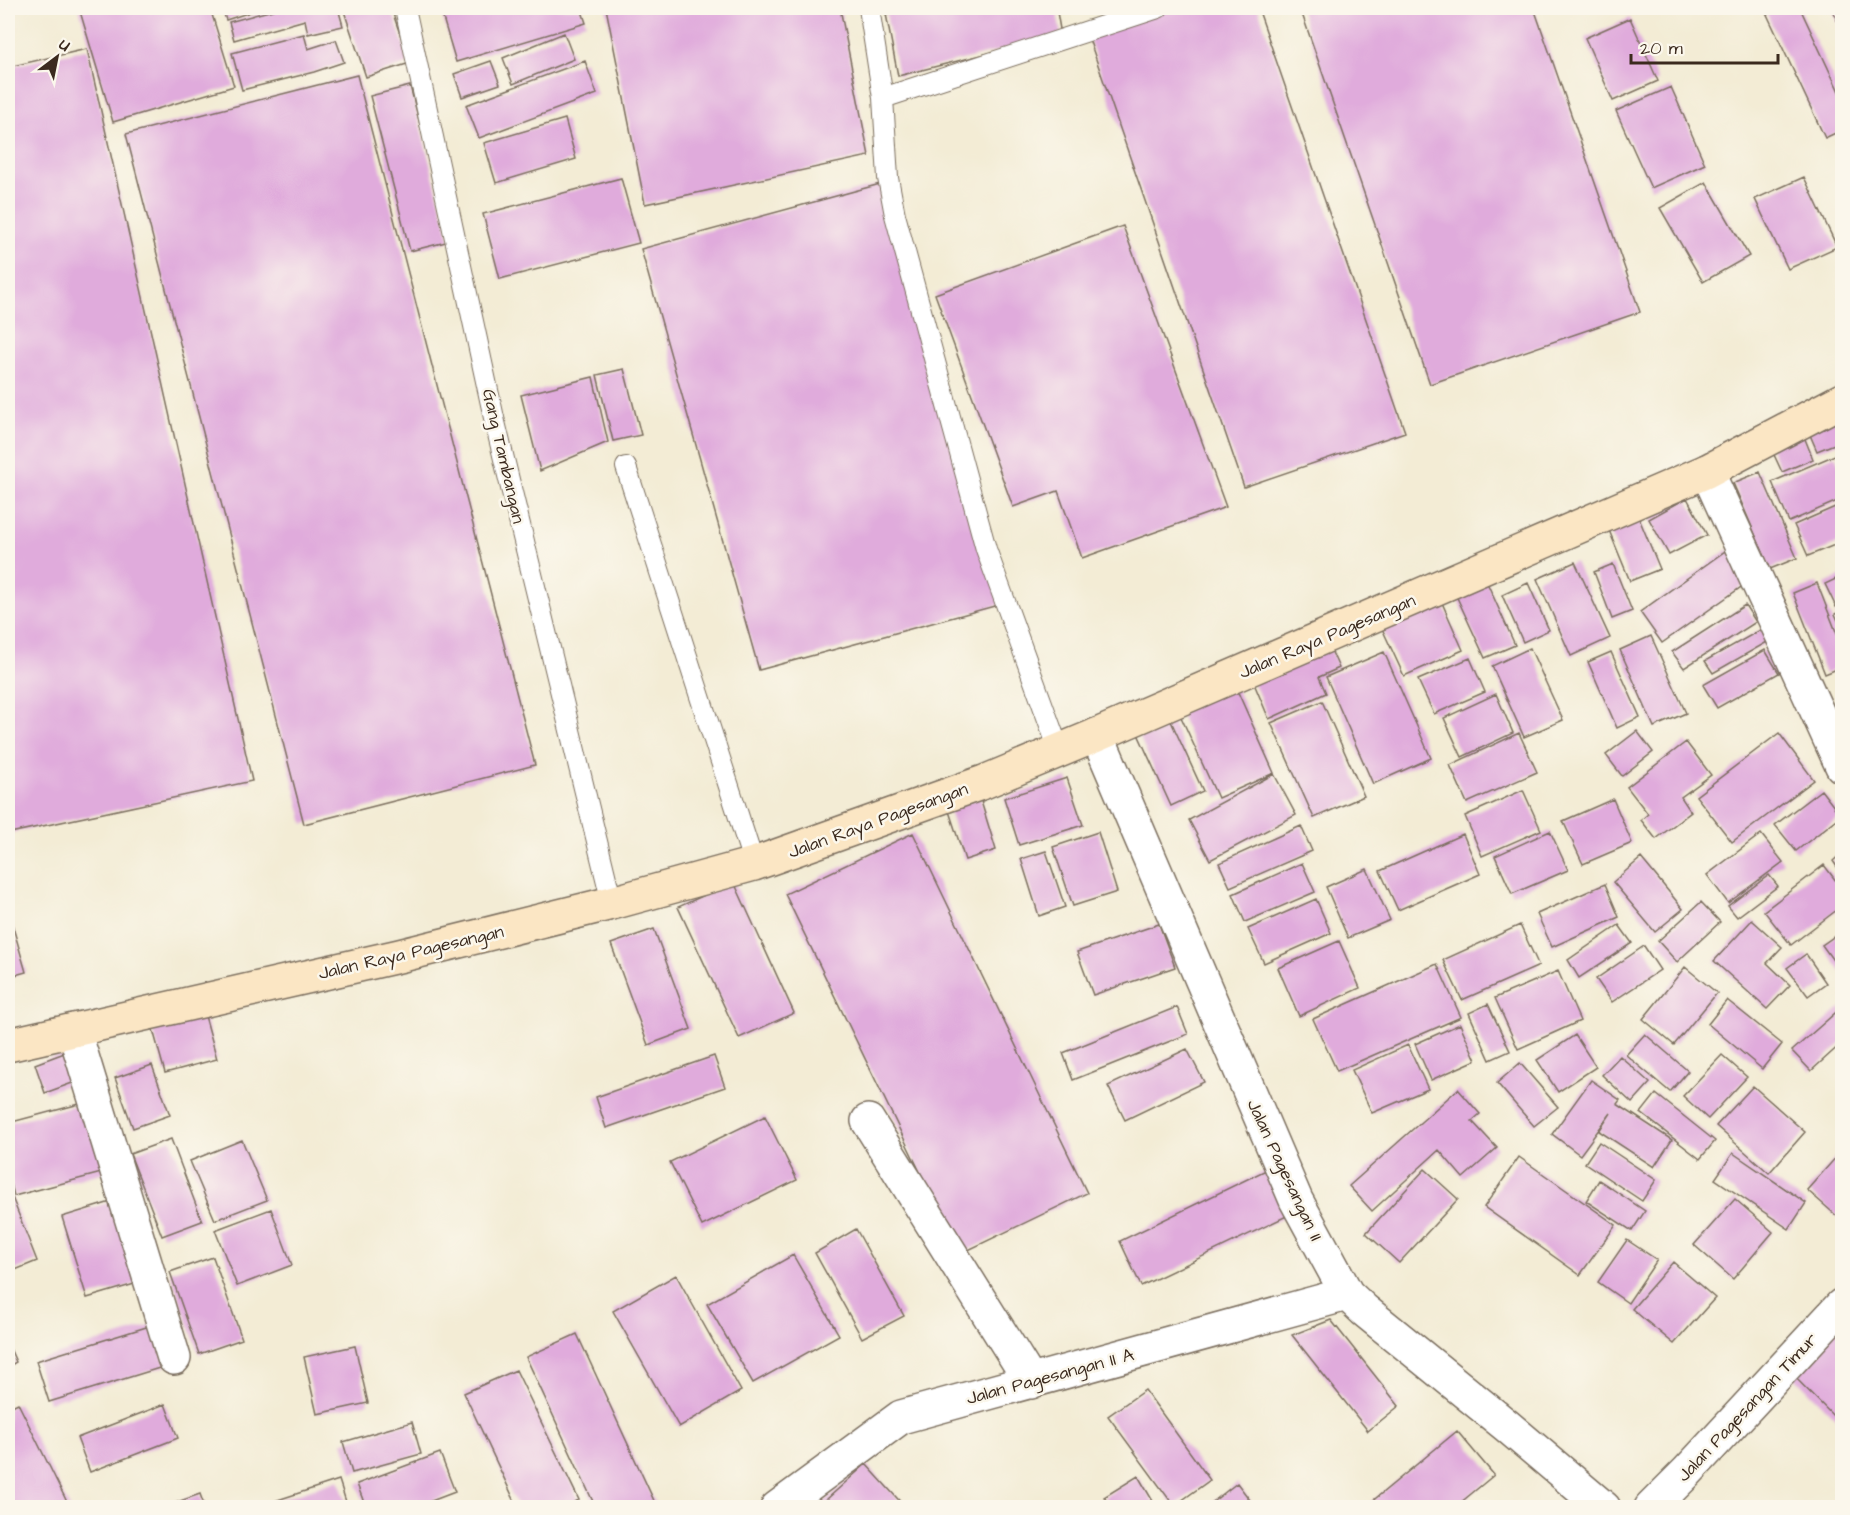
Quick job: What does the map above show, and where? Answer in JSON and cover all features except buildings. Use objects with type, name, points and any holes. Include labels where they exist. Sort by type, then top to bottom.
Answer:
[{"type":"main road","name":"Jalan Raya Pagesangan","points":[[8,1045],[399,956],[612,903],[754,864],[984,782],[1097,735],[1707,471],[1842,400]]},
{"type":"street","points":[[1707,471],[1842,766]]},
{"type":"street","name":"Jalan Pagesangan II","points":[[1097,735],[1296,1200],[1347,1294],[1604,1508]]},
{"type":"street","points":[[74,1030],[174,1358]]},
{"type":"street","points":[[868,1121],[1031,1382]]},
{"type":"street","name":"Jalan Pagesangan II A","points":[[777,1508],[901,1417],[1347,1294]]},
{"type":"street","name":"Jalan Pagesangan Timur","points":[[1651,1508],[1842,1305]]},
{"type":"lane","name":"Gang Tambangan","points":[[405,8],[494,418],[612,903]]},
{"type":"lane","points":[[869,8],[883,98],[888,178],[895,215],[986,549],[1059,750]]},
{"type":"lane","points":[[883,98],[1158,8]]},
{"type":"lane","points":[[626,467],[754,864]]}]
